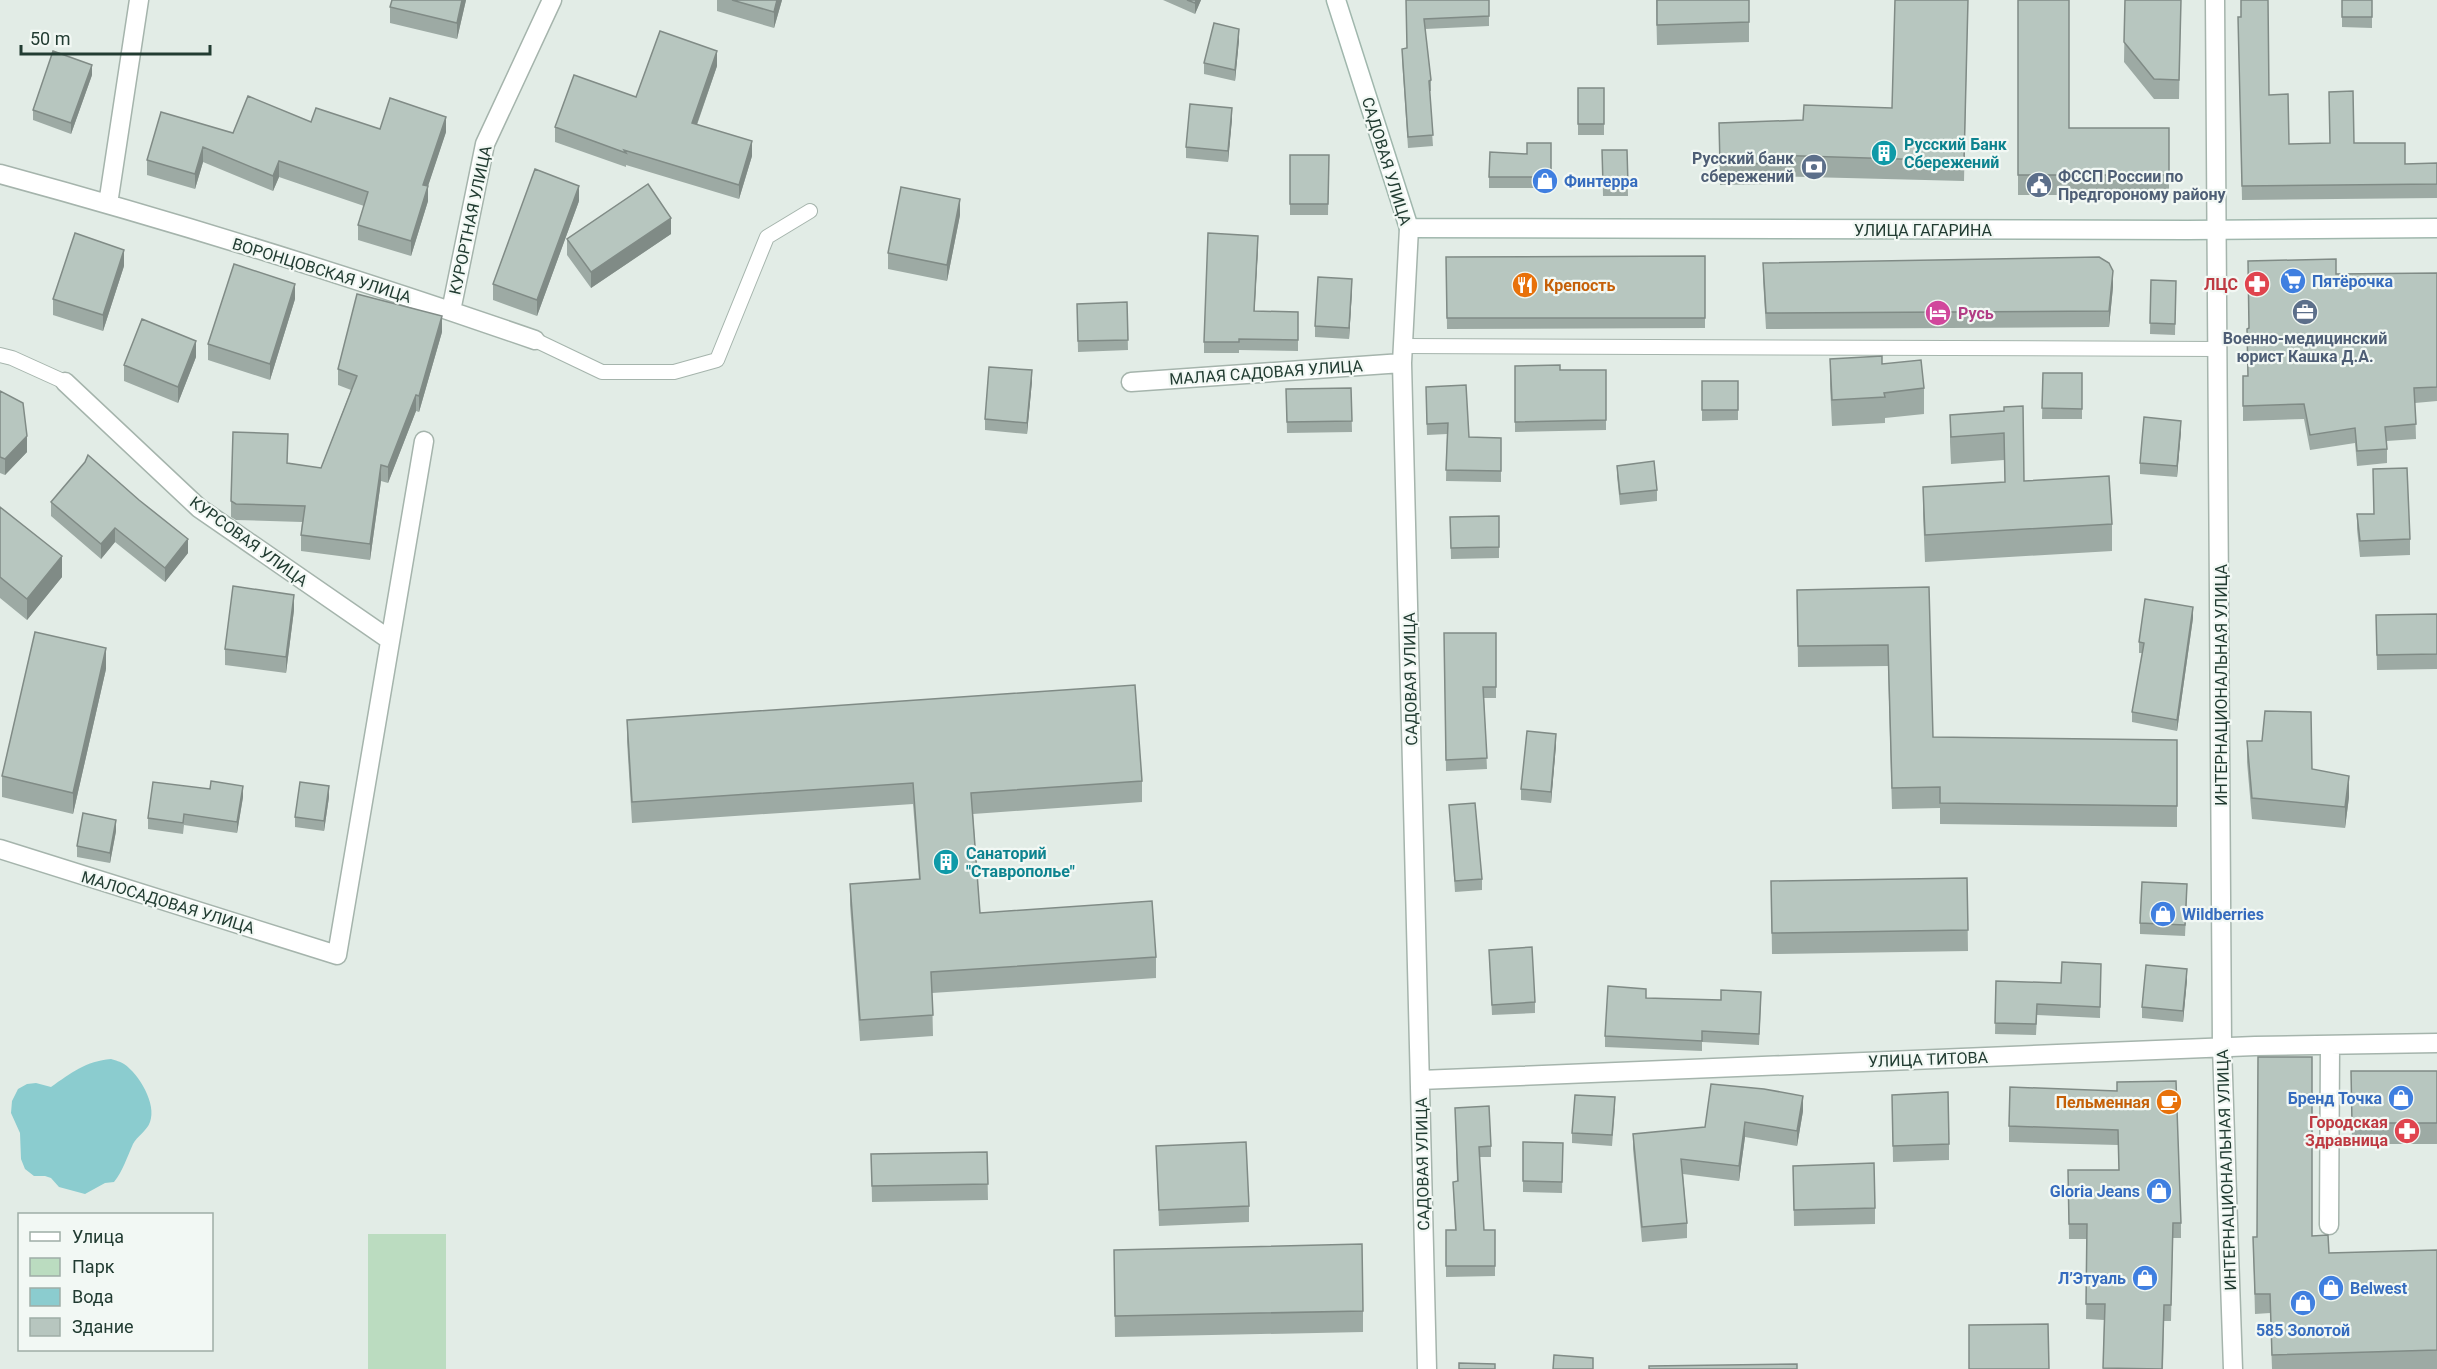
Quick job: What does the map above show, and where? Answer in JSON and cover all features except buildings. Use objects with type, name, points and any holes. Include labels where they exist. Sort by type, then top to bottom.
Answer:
[{"type":"street","points":[[108,204],[139,0]]},
{"type":"street","name":"КУРОРТНАЯ УЛИЦА","points":[[451,311],[485,144],[552,0]]},
{"type":"street","name":"САДОВАЯ УЛИЦА","points":[[1336,0],[1409,228],[1402,354],[1427,1369]]},
{"type":"street","name":"ИНТЕРНАЦИОНАЛЬНАЯ УЛИЦА","points":[[2215,0],[2222,1047],[2233,1369]]},
{"type":"street","name":"ВОРОНЦОВСКАЯ УЛИЦА","points":[[0,174],[108,204],[451,311],[535,340]]},
{"type":"street","name":"УЛИЦА ГАГАРИНА","points":[[1409,228],[2217,230],[2437,228]]},
{"type":"street","name":"МАЛАЯ САДОВАЯ УЛИЦА","points":[[1131,382],[1402,354]]},
{"type":"street","name":"КУРСОВАЯ УЛИЦА","points":[[64,382],[199,508],[390,640]]},
{"type":"street","points":[[390,640],[424,441]]},
{"type":"street","name":"МАЛОСАДОВАЯ УЛИЦА","points":[[0,849],[337,955],[390,640]]},
{"type":"street","name":"УЛИЦА ТИТОВА","points":[[1420,1080],[2222,1047],[2437,1043]]},
{"type":"street","points":[[2328,1225],[2330,1046]]},
{"type":"lane","points":[[535,340],[602,372],[674,372],[717,360],[767,237],[810,211]]},
{"type":"lane","points":[[1402,354],[2218,349]]},
{"type":"lane","points":[[0,355],[12,358],[64,382]]},
{"type":"green space","points":[[368,1234],[446,1234],[446,1369],[368,1369]]},
{"type":"water","points":[[111,1059],[124,1064],[141,1082],[149,1098],[152,1115],[149,1125],[133,1144],[117,1178],[114,1182],[105,1183],[85,1194],[59,1187],[51,1178],[34,1176],[25,1169],[21,1159],[20,1133],[11,1113],[12,1101],[18,1089],[27,1084],[36,1083],[51,1087],[86,1065]]},
{"type":"place","name":"Русский Банк Сбережений","points":[[1884,153]]},
{"type":"place","name":"Русский банк сбережений","points":[[1814,167]]},
{"type":"place","name":"Финтерра","points":[[1545,181]]},
{"type":"place","name":"ФССП России по Предгороному району","points":[[2039,185]]},
{"type":"place","name":"Пятёрочка","points":[[2293,281]]},
{"type":"place","name":"ЛЦС","points":[[2257,284]]},
{"type":"place","name":"Крепость","points":[[1525,285]]},
{"type":"place","name":"Военно-медицинский юрист Кашка Д.А.","points":[[2305,312]]},
{"type":"place","name":"Русь","points":[[1938,313]]},
{"type":"place","name":"Санаторий \"Ставрополье\"","points":[[946,862]]},
{"type":"place","name":"Wildberries","points":[[2163,914]]},
{"type":"place","name":"Бренд Точка","points":[[2401,1098]]},
{"type":"place","name":"Пельменная","points":[[2169,1102]]},
{"type":"place","name":"Городская Здравница","points":[[2407,1131]]},
{"type":"place","name":"Gloria Jeans","points":[[2159,1191]]},
{"type":"place","name":"Л’Этуаль","points":[[2145,1278]]},
{"type":"place","name":"Belwest","points":[[2331,1288]]},
{"type":"place","name":"585 Золотой","points":[[2303,1303]]}]
